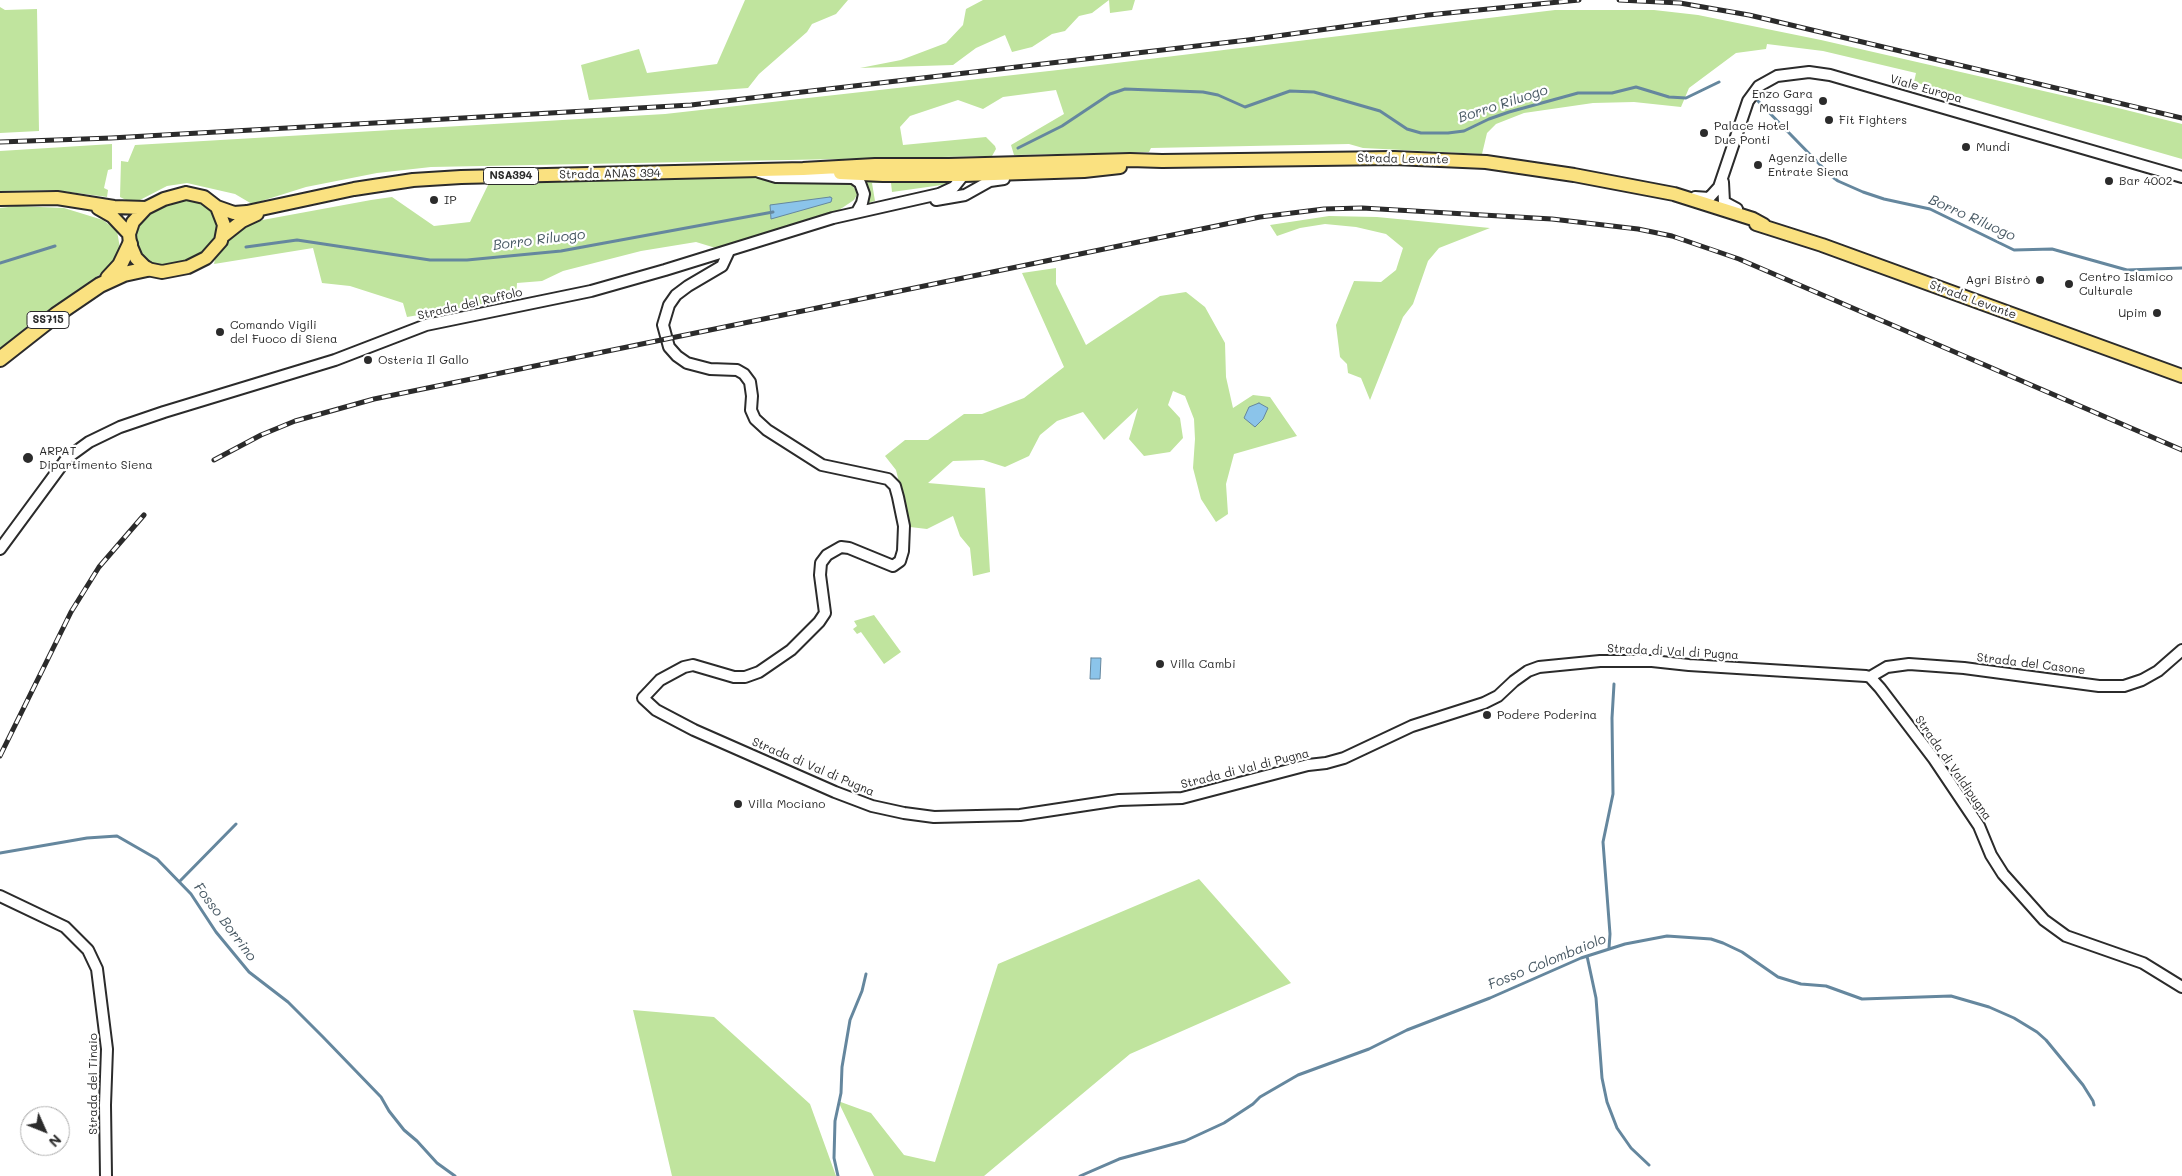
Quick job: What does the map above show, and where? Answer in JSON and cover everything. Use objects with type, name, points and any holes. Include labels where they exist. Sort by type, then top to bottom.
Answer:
[{"type":"highway","name":"SS715","points":[[100,285],[120,265],[129,239]]},
{"type":"highway","name":"SS715","points":[[0,359],[56,315],[100,285],[124,274],[147,269]]},
{"type":"main road","name":"Strada Levante","points":[[970,171],[1130,160],[1364,158],[1486,162],[1550,171],[1674,194],[1759,222],[2182,376]]},
{"type":"main road","name":"Strada Levante","points":[[970,171],[1084,171],[1162,161]]},
{"type":"main road","name":"Strada ANAS 394","points":[[129,239],[135,218],[146,208],[164,199],[186,193],[204,197],[217,207],[239,213],[354,189],[422,180],[803,169],[863,175],[970,171]]},
{"type":"main road","name":"Strada Levante","points":[[1641,189],[1653,195],[1759,222]]},
{"type":"main road","points":[[0,199],[46,198],[114,207],[146,208]]},
{"type":"main road","points":[[87,203],[112,216],[129,239],[136,258],[147,269]]},
{"type":"main road","points":[[217,207],[224,225],[223,236]]},
{"type":"main road","name":"Strada ANAS 394","points":[[147,269],[162,272],[188,267],[211,253],[223,236],[242,222],[270,208]]},
{"type":"street","name":"Viale Europa","points":[[1674,194],[1709,198],[1715,194],[1723,178],[1746,107],[1756,89],[1772,77],[1809,72],[1830,74],[2182,177]]},
{"type":"street","points":[[754,170],[776,177],[853,178],[860,183],[864,194],[862,203],[856,212]]},
{"type":"street","name":"Strada del Ruffolo","points":[[0,549],[67,458],[89,442],[120,427],[334,360],[426,325],[591,291],[856,212],[943,192],[954,187],[970,171]]},
{"type":"street","points":[[970,171],[975,184],[972,192]]},
{"type":"street","name":"Strada del Ruffolo","points":[[882,207],[952,198],[972,192],[990,181],[998,179],[1050,178],[1084,171]]},
{"type":"street","name":"Viale Europa","points":[[1723,178],[1722,195],[1726,204],[1759,222]]},
{"type":"street","name":"Strada di Val di Pugna","points":[[729,251],[727,259],[722,266],[688,286],[676,295],[669,305],[663,325],[669,347],[687,363],[710,368],[738,370],[744,374],[750,382],[751,410],[755,419],[767,430],[822,465],[888,479],[895,486],[904,526],[903,551],[900,561],[893,566],[849,548],[841,547],[827,555],[821,563],[820,574],[825,612],[819,622],[792,650],[759,672],[745,677],[734,677],[693,665],[684,667],[660,680],[643,698],[656,710],[694,730],[835,792],[872,806],[927,816],[967,817],[1020,815],[1119,800],[1182,798],[1344,758],[1412,726],[1484,703],[1498,696],[1528,671],[1568,662],[1652,661],[1689,665],[1844,673],[1870,677]]},
{"type":"street","name":"Strada del Casone","points":[[1870,677],[1887,667],[1909,664],[1964,668],[2099,686],[2124,686],[2142,680],[2158,671],[2182,650]]},
{"type":"street","name":"Strada di Valdipugna","points":[[1870,677],[1965,803],[2003,874],[2044,920],[2066,936],[2142,963],[2182,987]]},
{"type":"street","name":"Strada del Tinaio","points":[[0,896],[65,927],[88,950],[97,969],[107,1049],[104,1105],[106,1176]]},
{"type":"green space","points":[[745,0],[848,0],[836,14],[812,24],[807,32],[759,74],[748,88],[589,100],[581,65],[639,49],[647,73],[717,64]]},
{"type":"green space","points":[[983,0],[1109,0],[1092,13],[1079,16],[1065,31],[1052,34],[1032,47],[1012,52],[1005,35],[976,48],[953,65],[860,68],[901,60],[946,43],[963,25],[966,9]]},
{"type":"green space","points":[[1109,0],[1135,0],[1132,10],[1110,13]]},
{"type":"green space","points":[[0,7],[5,10],[37,9],[39,131],[0,133]]},
{"type":"green space","points":[[1555,10],[1654,10],[1698,15],[1821,40],[2122,109],[2182,124],[2182,159],[1914,82],[1916,73],[1823,51],[1767,44],[1766,49],[1736,53],[1689,88],[1681,107],[1634,102],[1593,103],[1524,113],[1496,124],[1487,133],[1482,154],[1363,148],[1349,144],[1151,148],[1149,152],[1014,155],[1011,145],[1064,114],[1056,90],[1003,97],[983,109],[958,100],[910,116],[900,127],[903,145],[986,137],[996,149],[992,156],[431,167],[377,173],[306,187],[252,204],[235,194],[187,183],[167,186],[138,201],[130,202],[120,197],[121,161],[128,162],[135,145],[665,114],[1058,70]]},
{"type":"green space","points":[[112,144],[112,169],[108,170],[104,188],[108,190],[107,197],[54,190],[0,191],[0,151]]},
{"type":"green space","points":[[753,176],[769,179],[844,182],[851,184],[858,193],[854,200],[839,210],[719,249],[696,242],[641,251],[563,271],[542,281],[517,283],[516,298],[407,317],[403,303],[350,286],[322,283],[313,248],[214,264],[215,259],[238,229],[257,221],[371,200],[392,197],[434,226],[470,222],[489,183]]},
{"type":"green space","points":[[955,177],[949,184],[892,192],[891,183],[872,183],[875,201],[867,203],[869,193],[864,178]]},
{"type":"green space","points":[[181,200],[203,202],[210,207],[216,220],[217,233],[215,239],[202,254],[192,260],[170,266],[155,265],[142,256],[135,241],[137,225],[148,214]]},
{"type":"green space","points":[[17,206],[64,208],[103,220],[117,231],[120,248],[112,266],[38,317],[0,349],[0,208]]},
{"type":"green space","points":[[1329,216],[1377,217],[1490,228],[1439,248],[1428,261],[1413,304],[1403,317],[1370,400],[1361,378],[1348,373],[1347,364],[1340,357],[1336,325],[1354,281],[1381,282],[1396,270],[1403,248],[1386,234],[1356,227],[1325,224],[1300,228],[1277,236],[1270,225]]},
{"type":"green space","points":[[1056,268],[1056,284],[1086,345],[1160,296],[1186,292],[1205,307],[1225,343],[1226,377],[1233,408],[1253,395],[1270,397],[1297,436],[1234,454],[1226,484],[1228,514],[1216,522],[1201,499],[1193,468],[1194,419],[1185,396],[1173,391],[1168,405],[1180,418],[1183,438],[1170,452],[1144,456],[1129,439],[1138,408],[1104,440],[1083,412],[1057,421],[1040,435],[1029,456],[1005,467],[983,460],[953,461],[928,483],[985,488],[990,572],[973,576],[970,548],[960,536],[953,516],[927,529],[910,527],[896,470],[885,456],[905,440],[928,440],[964,414],[982,414],[1024,398],[1064,367],[1022,273]]},
{"type":"green space","points":[[874,615],[901,652],[884,664],[861,632],[857,634],[853,629],[857,626],[854,621]]},
{"type":"green space","points":[[1199,879],[1291,983],[1130,1054],[984,1176],[874,1176],[838,1101],[871,1113],[904,1155],[935,1162],[998,964]]},
{"type":"green space","points":[[633,1010],[714,1017],[810,1104],[836,1176],[672,1176]]},
{"type":"water","points":[[832,198],[831,202],[771,219],[770,205]]},
{"type":"water","points":[[1259,403],[1268,408],[1263,419],[1255,427],[1244,418],[1249,407]]},
{"type":"water","points":[[1091,658],[1101,658],[1100,679],[1090,679]]},
{"type":"waterway","name":"Borro Riluogo","points":[[1018,148],[1062,126],[1110,94],[1125,89],[1203,92],[1218,95],[1245,107],[1290,91],[1314,92],[1380,111],[1407,129],[1421,133],[1448,133],[1464,131],[1509,112],[1578,93],[1612,93],[1636,87],[1669,97],[1686,98],[1719,82]]},
{"type":"waterway","name":"Borro Riluogo","points":[[1757,100],[1830,175],[1838,181],[1863,192],[1884,199],[1930,209],[2014,250],[2052,249],[2127,270],[2182,268]]},
{"type":"waterway","name":"Borro Riluogo","points":[[246,247],[297,240],[430,260],[467,260],[561,251],[773,212]]},
{"type":"waterway","name":"Borro Riluogo","points":[[0,263],[55,246]]},
{"type":"waterway","points":[[1609,948],[1610,934],[1603,842],[1613,794],[1612,718],[1614,684]]},
{"type":"waterway","points":[[180,881],[236,824]]},
{"type":"waterway","name":"Fosso Borrino","points":[[0,853],[87,838],[117,836],[157,859],[191,894],[216,932],[249,972],[288,1002],[381,1097],[404,1130],[437,1163],[455,1176]]},
{"type":"waterway","name":"Fosso Colombaiolo","points":[[1080,1176],[1119,1159],[1185,1141],[1224,1123],[1253,1104],[1260,1097],[1298,1075],[1369,1049],[1407,1030],[1490,998],[1581,958],[1625,944],[1667,936],[1711,939],[1742,952],[1778,977],[1801,984],[1826,986],[1862,999],[1951,996],[1989,1007],[2014,1018],[2046,1040],[2083,1085],[2094,1105]]},
{"type":"waterway","points":[[1587,956],[1596,998],[1602,1078],[1607,1102],[1617,1128],[1631,1148],[1649,1165]]},
{"type":"waterway","points":[[838,1176],[834,1158],[835,1121],[841,1093],[842,1067],[850,1020],[862,991],[866,974]]},
{"type":"railway","points":[[0,142],[111,138],[691,105],[1248,40],[1428,15],[1579,0]]},
{"type":"railway","points":[[1619,0],[1680,3],[1749,15],[2182,118]]},
{"type":"railway","points":[[214,460],[261,435],[295,421],[374,399],[1260,217],[1324,209],[1362,208],[1552,219],[1638,229],[1672,236],[1739,259],[2182,450]]},
{"type":"railway","points":[[0,756],[71,612],[99,567],[144,515]]},
{"type":"place","name":"Enzo Gara Massaggi","points":[[1823,101]]},
{"type":"place","name":"Fit Fighters","points":[[1829,120]]},
{"type":"place","name":"Palace Hotel Due Ponti","points":[[1704,133]]},
{"type":"place","name":"Mundi","points":[[1966,147]]},
{"type":"place","name":"Agenzia delle Entrate Siena","points":[[1758,165]]},
{"type":"place","name":"Bar 4002","points":[[2109,181]]},
{"type":"place","name":"IP","points":[[434,200]]},
{"type":"place","name":"Agri Bistrò","points":[[2040,280]]},
{"type":"place","name":"Centro Islamico Culturale","points":[[2069,284]]},
{"type":"place","name":"Upim","points":[[2157,313]]},
{"type":"place","name":"Comando Vigili del Fuoco di Siena","points":[[220,332]]},
{"type":"place","name":"Osteria Il Gallo","points":[[368,360]]},
{"type":"place","name":"ARPAT Dipartimento Siena","points":[[28,458]]},
{"type":"place","name":"Villa Cambi","points":[[1160,664]]},
{"type":"place","name":"Podere Poderina","points":[[1487,715]]},
{"type":"place","name":"Villa Mociano","points":[[738,804]]}]
